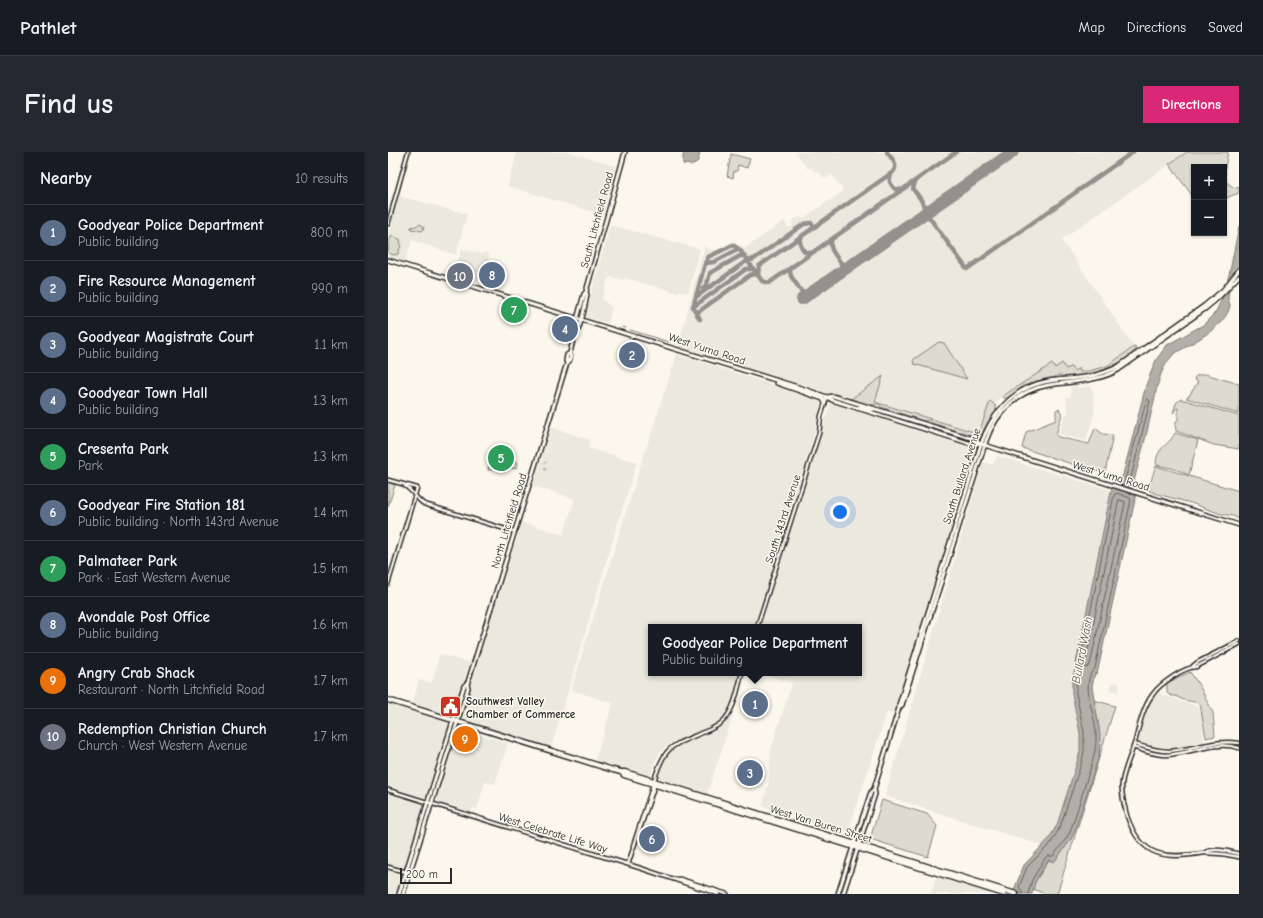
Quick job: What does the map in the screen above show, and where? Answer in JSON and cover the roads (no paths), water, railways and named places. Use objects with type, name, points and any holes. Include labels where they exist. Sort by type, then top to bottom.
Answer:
[{"type":"main road","name":"South Litchfield Road","points":[[579,318],[584,294],[586,292],[625,152]]},
{"type":"main road","name":"West Yuma Road","points":[[388,260],[579,318],[975,445],[981,444]]},
{"type":"main road","name":"South Bullard Avenue","points":[[874,789],[899,708],[902,705],[981,444],[994,416],[1016,395],[1039,384],[1057,380],[1090,377],[1115,368],[1204,306],[1223,290],[1239,270]]},
{"type":"main road","name":"South Bullard Avenue","points":[[981,444],[999,415],[1018,397],[1040,387],[1091,380],[1104,377],[1118,370],[1206,308],[1239,276]]},
{"type":"main road","name":"North Litchfield Road","points":[[403,894],[438,783],[456,721],[464,686],[467,683],[567,363],[569,362],[574,336],[573,334],[579,318]]},
{"type":"main road","points":[[757,375],[823,399],[825,403]]},
{"type":"main road","name":"West Yuma Road","points":[[827,397],[833,396],[875,408],[977,440],[981,444],[1239,525]]},
{"type":"main road","points":[[857,408],[860,407],[871,410],[875,408]]},
{"type":"main road","name":"West Van Buren Street","points":[[388,700],[621,772],[624,775],[719,801],[1004,894]]},
{"type":"main road","name":"North Litchfield Road","points":[[398,894],[441,758],[456,721]]},
{"type":"main road","points":[[441,758],[441,771]]},
{"type":"main road","points":[[437,772],[438,783]]},
{"type":"main road","name":"West Van Buren Street","points":[[654,782],[708,801],[853,845]]},
{"type":"main road","points":[[838,894],[871,792],[874,789]]},
{"type":"main road","points":[[843,894],[875,794],[874,789]]},
{"type":"main road","points":[[708,801],[719,801]]},
{"type":"main road","name":"West Van Buren Street","points":[[906,862],[1016,894]]},
{"type":"street","points":[[388,224],[408,152]]},
{"type":"street","name":"South 143rd Avenue","points":[[758,624],[818,433],[821,416],[827,397]]},
{"type":"street","points":[[388,480],[417,488],[388,584]]},
{"type":"street","points":[[402,483],[423,503],[515,532]]},
{"type":"street","points":[[1239,641],[1198,662],[1165,682],[1151,696],[1144,711],[1123,779],[1122,792],[1123,802],[1130,824],[1137,838],[1154,851],[1168,856],[1204,853],[1239,854]]},
{"type":"street","points":[[1192,667],[1196,667],[1239,644]]},
{"type":"street","points":[[628,864],[649,792],[664,754],[670,748],[679,743],[717,726],[725,718],[731,709],[741,676]]},
{"type":"street","points":[[1133,746],[1168,751],[1218,742],[1239,743]]},
{"type":"street","points":[[1133,746],[1152,753],[1167,755],[1218,746],[1239,748]]},
{"type":"street","name":"West Celebrate Life Way","points":[[388,790],[628,864],[718,894]]},
{"type":"street","points":[[1227,853],[1239,858]]},
{"type":"street","points":[[388,867],[410,873]]},
{"type":"street","name":"West Celebrate Life Way","points":[[674,879],[680,879],[727,894]]},
{"type":"water","points":[[684,152],[700,152],[698,161],[692,165],[683,164]]},
{"type":"water","points":[[1239,226],[1239,265],[1229,290],[1228,297],[1230,306],[1227,314],[1215,328],[1174,354],[1164,367],[1158,382],[1147,433],[1132,489],[1120,486],[1146,385],[1156,360],[1167,345],[1203,325],[1215,313],[1222,299],[1230,271]]},
{"type":"water","name":"Bullard Wash","points":[[1112,487],[1136,495],[1097,674],[1095,673],[1092,686],[1100,734],[1099,756],[1074,833],[1070,841],[1054,862],[1048,860],[1035,882],[1032,894],[1018,894],[1019,892],[1014,890],[1024,865],[1048,840],[1057,825],[1080,751],[1080,733],[1072,694],[1072,683]]},
{"type":"waterway","points":[[622,327],[626,328]]},
{"type":"waterway","points":[[630,330],[669,342]]},
{"type":"place","name":"Avondale Post Office","points":[[492,275]]},
{"type":"place","name":"Redemption Christian Church","points":[[460,276]]},
{"type":"place","name":"Palmateer Park","points":[[514,310]]},
{"type":"place","name":"Goodyear Town Hall","points":[[565,329]]},
{"type":"place","name":"Fire Resource Management","points":[[632,355]]},
{"type":"place","name":"Cresenta Park","points":[[501,458]]},
{"type":"place","name":"Goodyear Police Department","points":[[755,704]]},
{"type":"place","name":"Southwest Valley Chamber of Commerce","points":[[450,707]]},
{"type":"place","name":"Angry Crab Shack","points":[[465,739]]},
{"type":"place","name":"Goodyear Magistrate Court","points":[[750,773]]},
{"type":"place","name":"Goodyear Fire Station 181","points":[[652,839]]}]
